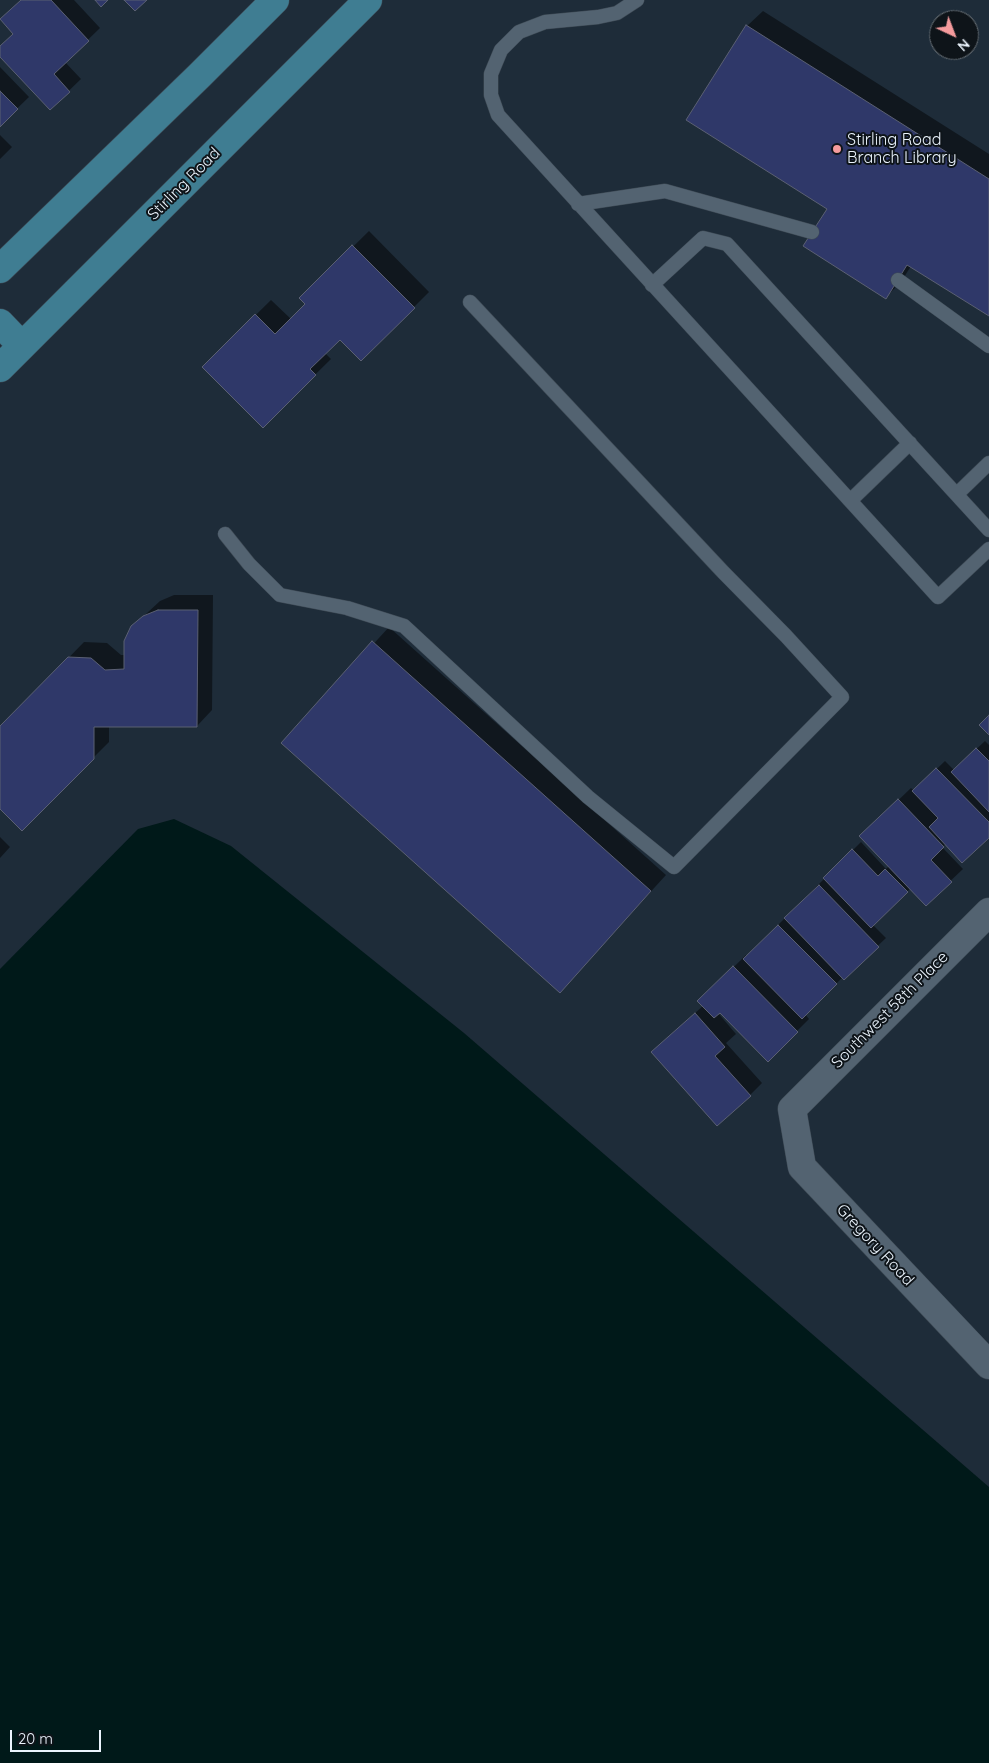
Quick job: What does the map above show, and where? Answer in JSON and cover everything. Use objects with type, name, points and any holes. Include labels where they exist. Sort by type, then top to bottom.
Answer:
[{"type":"main road","points":[[0,269],[275,0]]},
{"type":"main road","name":"Stirling Road","points":[[0,368],[368,0]]},
{"type":"main road","points":[[0,323],[22,346]]},
{"type":"street","name":"Southwest 58th Place","points":[[792,1109],[989,912]]},
{"type":"street","name":"Gregory Road","points":[[792,1109],[802,1167],[989,1365]]},
{"type":"lane","points":[[637,0],[617,13],[598,17],[545,22],[519,32],[501,50],[491,74],[491,95],[498,115],[938,597],[989,549]]},
{"type":"lane","points":[[578,204],[665,192],[812,232]]},
{"type":"lane","points":[[652,284],[703,238],[727,244],[989,530]]},
{"type":"lane","points":[[898,280],[989,346]]},
{"type":"lane","points":[[225,534],[249,564],[280,595],[347,608],[404,626],[588,797],[674,867],[842,697],[470,302]]},
{"type":"lane","points":[[851,500],[910,443]]},
{"type":"lane","points":[[957,494],[989,463]]},
{"type":"shaded area","points":[[174,819],[231,846],[464,1033],[989,1487],[989,1763],[0,1763],[0,969],[138,829]]},
{"type":"building","points":[[21,0],[51,0],[89,41],[54,74],[70,92],[50,110],[0,57],[0,46],[13,34],[0,19]]},
{"type":"building","points":[[95,0],[108,0],[101,7]]},
{"type":"building","points":[[124,0],[147,0],[135,11]]},
{"type":"building","name":"Stirling Road Branch Library","points":[[746,25],[989,179],[989,316],[907,265],[886,299],[803,246],[827,209],[686,120]]},
{"type":"building","points":[[0,91],[18,109],[0,127]]},
{"type":"building","points":[[352,245],[415,308],[361,361],[340,340],[310,369],[316,375],[263,428],[202,367],[255,314],[275,334],[305,304],[299,298]]},
{"type":"building","points":[[158,610],[198,610],[197,727],[94,727],[94,759],[22,831],[0,809],[0,726],[68,657],[91,658],[105,670],[124,669],[124,641],[131,626],[143,616]]},
{"type":"building","points":[[372,641],[651,891],[560,993],[281,743]]},
{"type":"building","points":[[989,715],[989,735],[979,725]]},
{"type":"building","points":[[976,748],[989,761],[989,812],[951,772]]},
{"type":"building","points":[[936,768],[989,822],[989,838],[962,863],[929,827],[938,818],[912,791]]},
{"type":"building","points":[[898,799],[944,847],[931,860],[952,882],[926,906],[859,836]]},
{"type":"building","points":[[852,849],[878,876],[885,869],[908,892],[871,928],[823,878]]},
{"type":"building","points":[[819,885],[879,947],[844,980],[784,918]]},
{"type":"building","points":[[778,925],[837,984],[802,1019],[743,959]]},
{"type":"building","points":[[733,966],[798,1032],[768,1062],[720,1013],[714,1018],[697,1001]]},
{"type":"building","points":[[695,1013],[725,1047],[715,1056],[751,1096],[717,1126],[651,1052]]},
{"type":"place","name":"Stirling Road Branch Library","points":[[837,149]]}]
